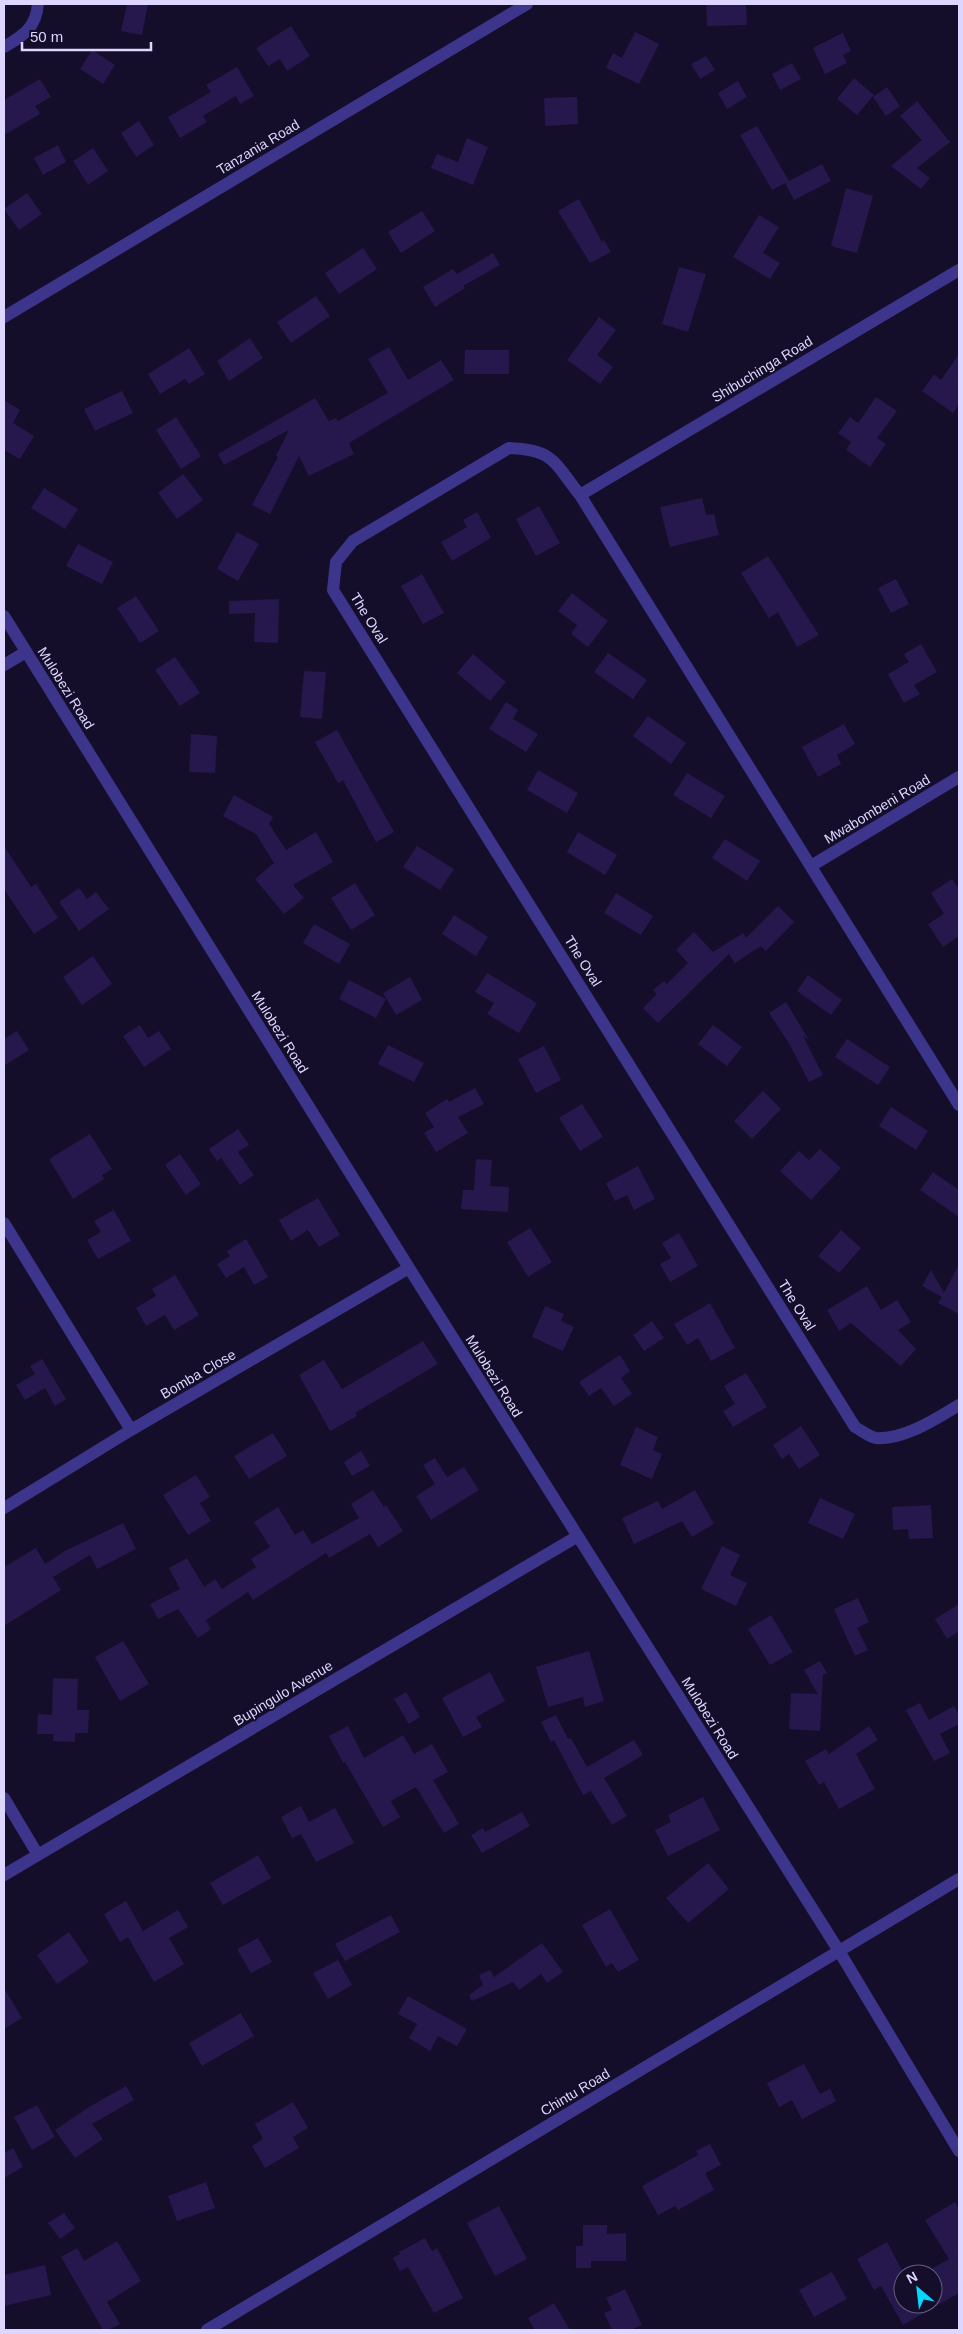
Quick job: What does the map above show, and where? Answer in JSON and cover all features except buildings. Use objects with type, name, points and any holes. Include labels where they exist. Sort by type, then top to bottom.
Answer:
[{"type":"street","points":[[4,47],[27,34],[37,12],[38,4]]},
{"type":"street","name":"Tanzania Road","points":[[4,317],[527,4]]},
{"type":"street","name":"Shibuchinga Road","points":[[580,494],[959,270]]},
{"type":"street","name":"The Oval","points":[[959,1105],[580,494],[550,456],[534,449],[508,448],[353,541],[336,562],[333,590],[855,1427],[874,1438],[900,1435],[938,1418],[959,1405]]},
{"type":"street","name":"Mulobezi Road","points":[[4,616],[409,1268],[839,1951],[959,2151]]},
{"type":"street","points":[[4,665],[26,652]]},
{"type":"street","name":"Mwabombeni Road","points":[[811,866],[959,777]]},
{"type":"street","points":[[4,1223],[131,1430]]},
{"type":"street","name":"Bomba Close","points":[[4,1508],[131,1430],[409,1268]]},
{"type":"street","name":"Bupingulo Avenue","points":[[4,1875],[578,1536]]},
{"type":"street","points":[[4,1798],[38,1855]]},
{"type":"street","name":"Chintu Road","points":[[207,2330],[959,1879]]}]
